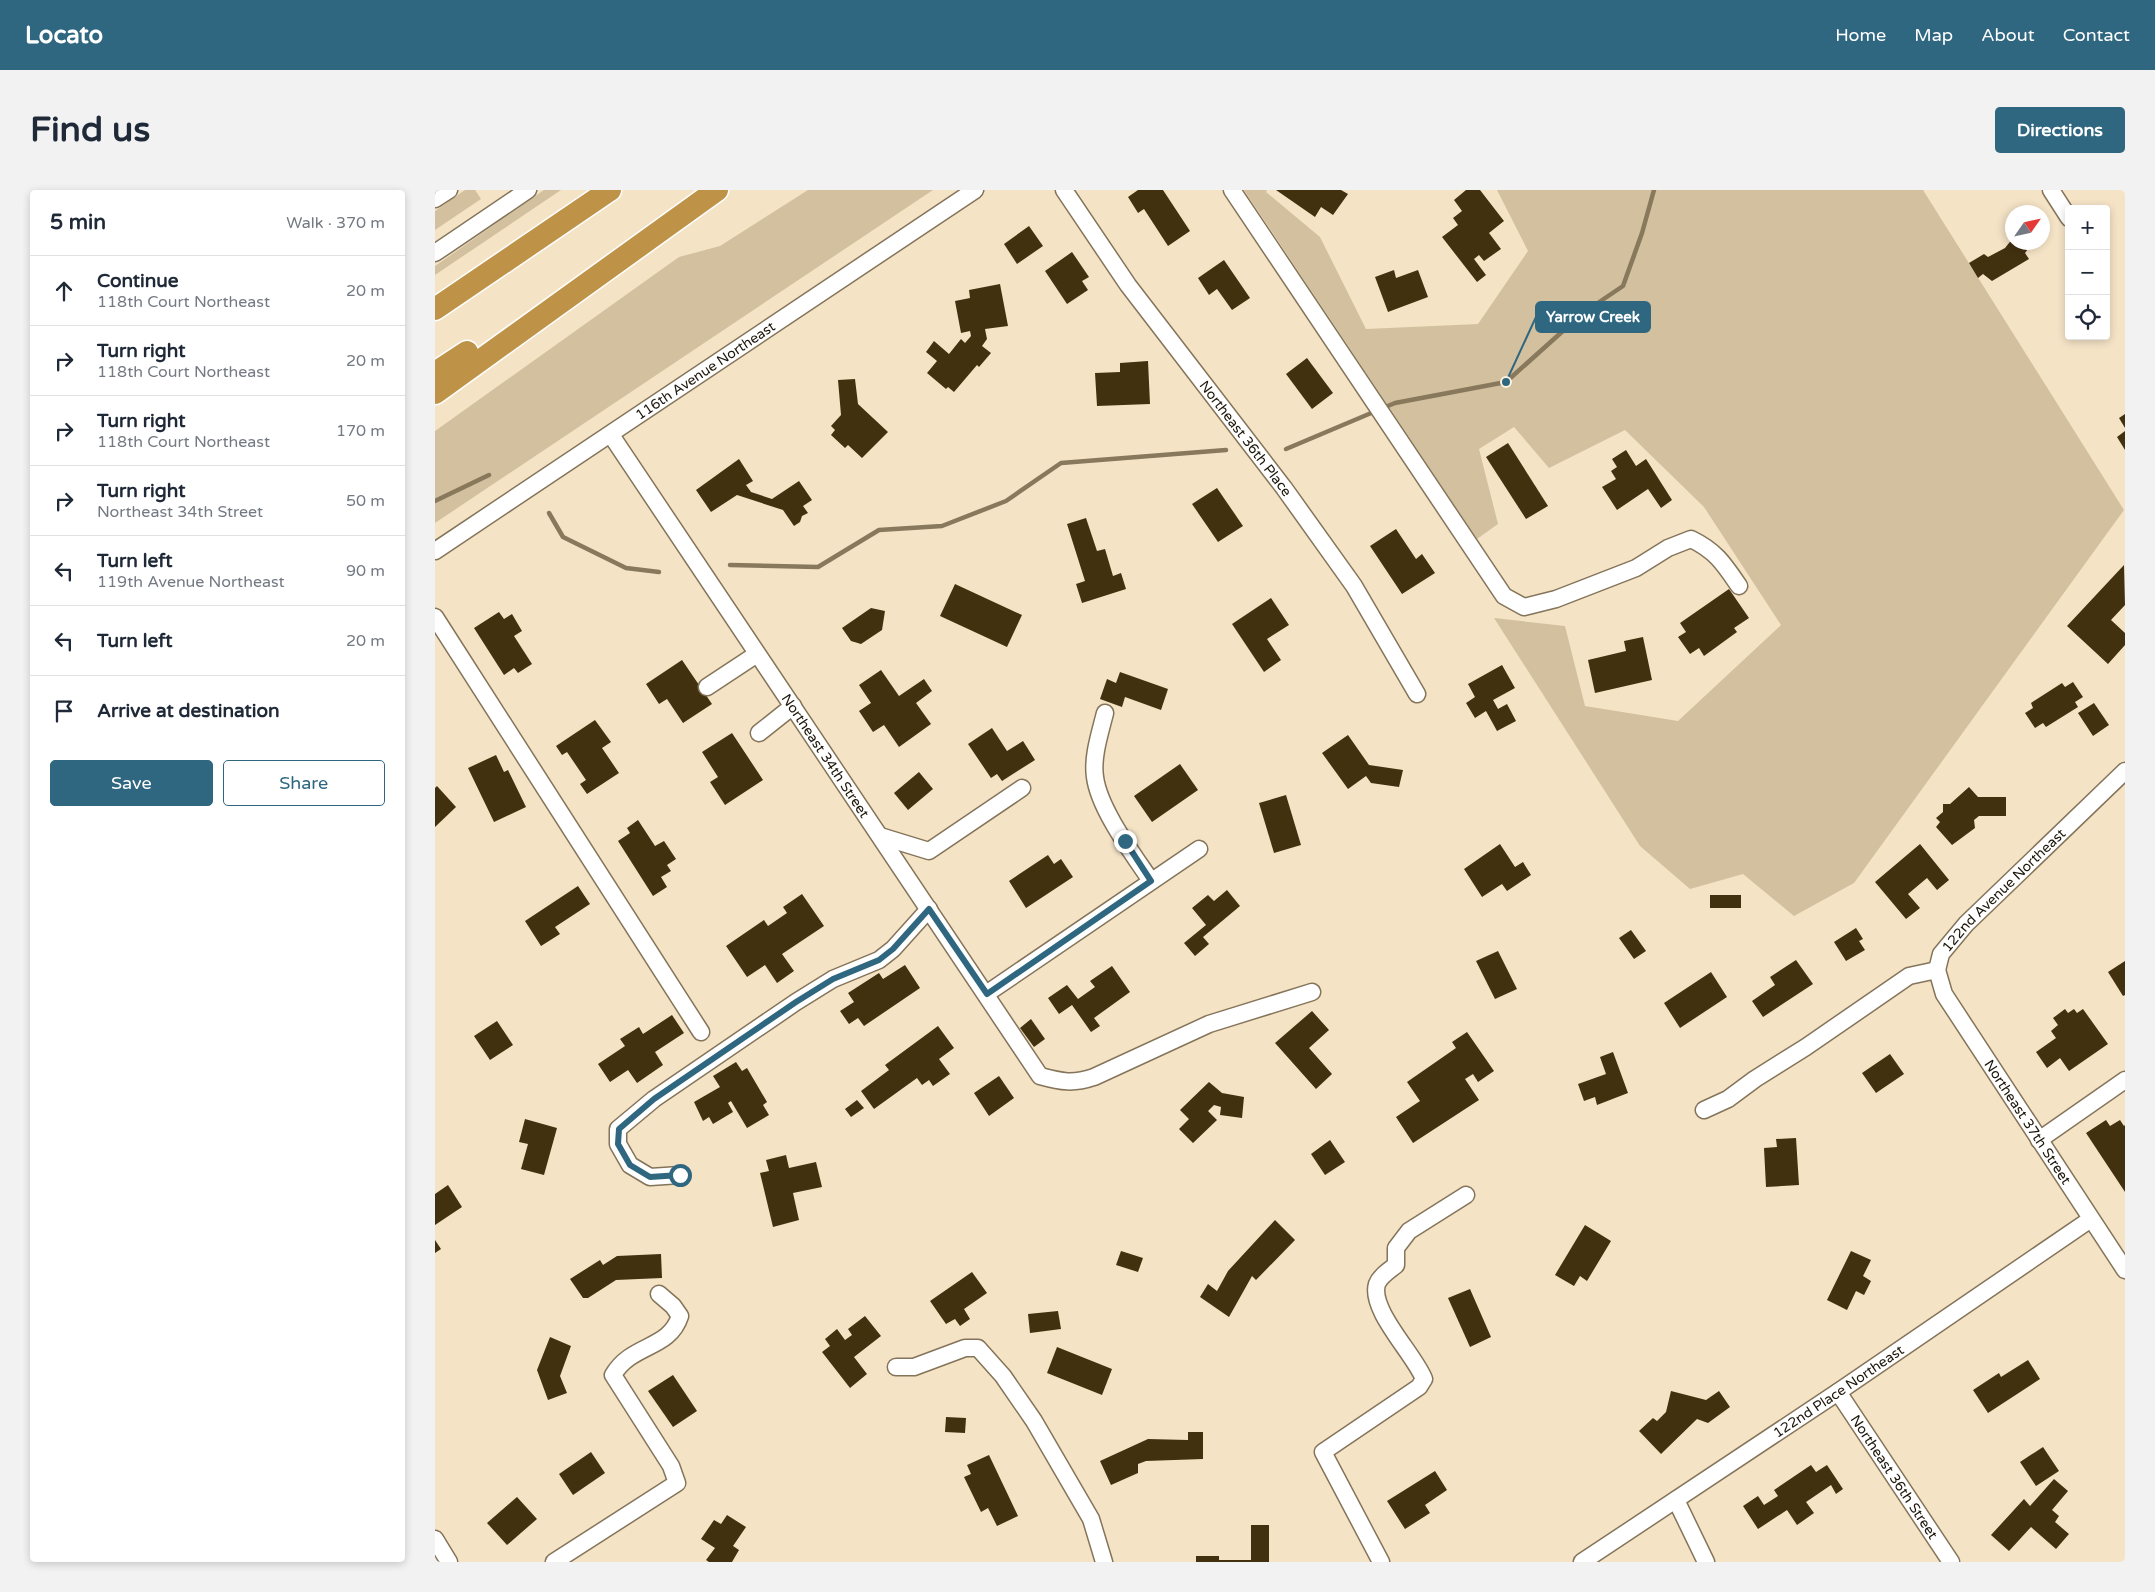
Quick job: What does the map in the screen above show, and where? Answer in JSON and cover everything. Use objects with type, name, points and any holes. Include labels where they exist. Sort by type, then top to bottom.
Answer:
[{"type":"highway","points":[[435,309],[610,190]]},
{"type":"highway","points":[[435,393],[717,190]]},
{"type":"highway","points":[[435,373],[559,289],[637,246]]},
{"type":"street","points":[[435,199],[449,190]]},
{"type":"street","name":"116th Avenue Northeast","points":[[435,551],[975,190]]},
{"type":"street","name":"Northeast 36th Place","points":[[1063,190],[1128,286],[1284,488],[1354,586],[1417,694]]},
{"type":"street","points":[[1232,190],[1359,383],[1504,596],[1524,607],[1556,599],[1636,568],[1668,548],[1691,539],[1706,546],[1720,558],[1739,586]]},
{"type":"street","points":[[2051,190],[2065,212]]},
{"type":"street","points":[[435,253],[517,193]]},
{"type":"street","name":"Northeast 34th Street","points":[[611,435],[987,994],[1040,1076],[1058,1081],[1077,1082],[1094,1077],[1209,1024],[1312,992]]},
{"type":"street","points":[[435,617],[701,1032]]},
{"type":"street","points":[[707,687],[757,654]]},
{"type":"street","points":[[759,733],[793,706]]},
{"type":"street","points":[[1105,713],[1095,761],[1097,788],[1106,808],[1151,881]]},
{"type":"street","name":"122nd Avenue Northeast","points":[[1937,970],[1941,954],[1966,924],[2125,771]]},
{"type":"street","points":[[880,836],[929,850],[1022,788]]},
{"type":"street","points":[[987,994],[1199,849]]},
{"type":"street","points":[[680,1175],[650,1177],[630,1165],[618,1144],[619,1129],[654,1099],[796,1002],[833,979],[879,960],[893,949],[929,909]]},
{"type":"street","points":[[1705,1110],[1728,1099],[1909,976],[1937,970]]},
{"type":"street","name":"Northeast 37th Street","points":[[1937,970],[1944,994],[2125,1270]]},
{"type":"street","points":[[2039,1140],[2125,1080]]},
{"type":"street","points":[[1381,1562],[1323,1452],[1419,1387],[1424,1379],[1419,1367],[1387,1321],[1377,1298],[1376,1290],[1378,1282],[1396,1264],[1397,1248],[1409,1231],[1465,1195]]},
{"type":"street","name":"122nd Place Northeast","points":[[1583,1562],[1838,1392],[2091,1219]]},
{"type":"street","points":[[554,1562],[677,1482],[671,1466],[613,1375],[619,1364],[627,1357],[667,1336],[676,1327],[680,1316],[673,1306],[659,1294]]},
{"type":"street","points":[[896,1367],[914,1367],[965,1348],[978,1348],[1003,1376],[1034,1421],[1091,1519],[1104,1562]]},
{"type":"street","name":"Northeast 36th Street","points":[[1838,1392],[1951,1562]]},
{"type":"street","points":[[1676,1500],[1706,1562]]},
{"type":"street","points":[[435,1539],[449,1562]]},
{"type":"shaded area","points":[[465,190],[475,190],[481,199],[435,230],[435,211]]},
{"type":"shaded area","points":[[544,190],[561,190],[435,275],[435,266]]},
{"type":"shaded area","points":[[808,190],[933,190],[435,523],[435,431],[679,257],[720,246]]},
{"type":"shaded area","points":[[1244,190],[1267,190],[1266,192],[1320,237],[1366,329],[1478,324],[1528,251],[1497,190],[1923,190],[2124,510],[1854,883],[1794,916],[1743,874],[1690,889],[1640,846],[1494,618],[1565,626],[1585,706],[1678,721],[1781,625],[1704,507],[1625,430],[1549,468],[1514,427],[1479,449],[1498,524],[1477,539]]},
{"type":"building","points":[[1138,190],[1163,190],[1190,231],[1168,246],[1144,209],[1138,213],[1128,197]]},
{"type":"building","points":[[1276,190],[1341,190],[1348,194],[1333,215],[1321,207],[1315,217]]},
{"type":"building","points":[[1466,190],[1480,190],[1504,221],[1489,233],[1501,249],[1484,261],[1479,255],[1474,259],[1486,275],[1477,282],[1442,237],[1458,225],[1453,218],[1462,211],[1454,200]]},
{"type":"building","points":[[1029,226],[1043,246],[1017,264],[1004,244]]},
{"type":"building","points":[[2005,248],[2005,250],[2027,250],[2025,253],[2029,259],[1992,281],[1983,274],[1978,278],[1969,263],[1984,254],[1988,257]]},
{"type":"building","points":[[1072,252],[1089,277],[1082,281],[1088,290],[1067,304],[1045,271]]},
{"type":"building","points":[[1224,260],[1250,298],[1232,310],[1217,289],[1209,295],[1198,278]]},
{"type":"building","points":[[1394,270],[1396,278],[1418,270],[1428,297],[1388,312],[1375,277]]},
{"type":"building","points":[[1000,284],[1008,326],[985,329],[987,339],[982,346],[991,353],[979,367],[977,365],[954,392],[948,387],[946,389],[927,373],[937,361],[926,352],[934,341],[949,354],[961,339],[965,343],[971,336],[970,331],[961,333],[955,301],[970,298],[969,290]]},
{"type":"building","points":[[1307,358],[1333,393],[1312,409],[1286,374]]},
{"type":"building","points":[[1148,361],[1150,404],[1097,406],[1095,373],[1120,372],[1120,363]]},
{"type":"building","points":[[855,379],[858,404],[888,432],[862,458],[848,445],[845,448],[831,435],[835,430],[831,426],[841,415],[838,380]]},
{"type":"building","points":[[2125,414],[2125,428],[2119,418]]},
{"type":"building","points":[[2125,431],[2125,450],[2117,437]]},
{"type":"building","points":[[1508,443],[1548,506],[1526,519],[1486,457]]},
{"type":"building","points":[[1626,450],[1636,466],[1646,459],[1672,500],[1661,508],[1648,489],[1617,510],[1602,487],[1616,479],[1611,471],[1617,467],[1612,459]]},
{"type":"building","points":[[739,459],[753,481],[746,485],[751,492],[772,499],[799,481],[812,500],[803,506],[808,513],[802,516],[800,522],[794,526],[783,510],[737,495],[711,512],[696,490]]},
{"type":"building","points":[[1217,488],[1243,526],[1218,542],[1192,504]]},
{"type":"building","points":[[1086,518],[1097,551],[1105,549],[1113,576],[1121,573],[1126,589],[1082,603],[1076,584],[1085,581],[1067,524]]},
{"type":"building","points":[[1396,529],[1416,559],[1422,554],[1435,573],[1402,594],[1370,546]]},
{"type":"building","points":[[2124,565],[2125,605],[2111,620],[2125,633],[2125,645],[2108,664],[2067,626]]},
{"type":"building","points":[[955,584],[1022,615],[1007,647],[940,616]]},
{"type":"building","points":[[1729,589],[1749,618],[1734,628],[1737,632],[1704,656],[1699,648],[1690,654],[1678,637],[1686,632],[1680,623]]},
{"type":"building","points":[[1271,598],[1289,625],[1267,639],[1281,660],[1264,672],[1232,624]]},
{"type":"building","points":[[871,608],[885,611],[882,630],[861,644],[851,641],[842,628]]},
{"type":"building","points":[[499,612],[504,619],[512,614],[522,631],[514,636],[532,664],[518,673],[514,668],[504,675],[474,628]]},
{"type":"building","points":[[1643,637],[1652,680],[1595,693],[1588,660],[1626,651],[1624,641]]},
{"type":"building","points":[[682,660],[712,704],[683,723],[667,699],[659,704],[646,684]]},
{"type":"building","points":[[1502,665],[1515,688],[1493,700],[1498,709],[1507,704],[1516,721],[1497,731],[1486,711],[1475,718],[1466,703],[1475,697],[1468,684]]},
{"type":"building","points":[[881,670],[899,696],[924,679],[932,691],[916,703],[931,724],[899,747],[884,725],[873,732],[859,711],[871,703],[859,685]]},
{"type":"building","points":[[1120,672],[1168,689],[1161,710],[1125,697],[1122,707],[1100,699],[1107,679],[1116,683]]},
{"type":"building","points":[[2073,682],[2083,697],[2075,702],[2078,707],[2046,727],[2043,723],[2035,728],[2025,713],[2033,708],[2031,703],[2062,683],[2065,687]]},
{"type":"building","points":[[2094,703],[2109,725],[2093,736],[2078,713]]},
{"type":"building","points":[[595,720],[611,742],[602,748],[619,773],[587,794],[580,784],[586,780],[567,752],[562,755],[556,746]]},
{"type":"building","points":[[992,728],[1007,751],[1023,741],[1035,760],[1002,781],[997,774],[991,778],[968,744]]},
{"type":"building","points":[[732,733],[763,780],[725,805],[710,782],[718,777],[702,752]]},
{"type":"building","points":[[1348,735],[1369,765],[1403,770],[1399,787],[1371,783],[1366,776],[1348,789],[1322,753]]},
{"type":"building","points":[[496,755],[504,772],[508,770],[526,807],[494,822],[468,768]]},
{"type":"building","points":[[1180,764],[1198,790],[1152,822],[1134,796]]},
{"type":"building","points":[[919,772],[933,789],[908,810],[894,793]]},
{"type":"building","points":[[437,786],[456,807],[435,827],[435,788]]},
{"type":"building","points":[[1969,787],[1978,797],[2006,797],[2006,816],[1979,816],[1974,820],[1975,828],[1952,845],[1936,827],[1940,822],[1936,818],[1943,812],[1943,804],[1950,804]]},
{"type":"building","points":[[1286,795],[1301,845],[1274,853],[1259,803]]},
{"type":"building","points":[[638,820],[655,846],[664,841],[676,859],[667,865],[671,871],[661,877],[667,887],[653,896],[618,841],[630,833],[627,828]]},
{"type":"building","points":[[1500,844],[1515,867],[1523,862],[1531,875],[1507,891],[1502,884],[1482,897],[1464,869]]},
{"type":"building","points":[[1920,844],[1949,880],[1937,890],[1927,878],[1908,894],[1920,908],[1906,919],[1875,882]]},
{"type":"building","points":[[1048,855],[1054,864],[1061,859],[1073,877],[1026,908],[1009,881]]},
{"type":"building","points":[[578,886],[590,904],[555,927],[560,934],[541,946],[525,921]]},
{"type":"building","points":[[1227,890],[1240,906],[1203,937],[1209,944],[1195,956],[1184,943],[1206,925],[1192,908],[1208,895],[1214,901]]},
{"type":"building","points":[[802,894],[824,926],[782,954],[794,971],[777,983],[765,965],[747,977],[726,946],[764,920],[768,926],[787,913],[783,907]]},
{"type":"building","points":[[1710,895],[1741,895],[1741,908],[1710,908]]},
{"type":"building","points":[[1856,928],[1863,939],[1859,941],[1865,950],[1846,961],[1834,942]]},
{"type":"building","points":[[1631,930],[1646,951],[1634,959],[1619,938]]},
{"type":"building","points":[[1498,951],[1517,989],[1495,999],[1476,961]]},
{"type":"building","points":[[1796,960],[1813,984],[1763,1017],[1752,1001],[1775,985],[1770,977]]},
{"type":"building","points":[[2125,961],[2125,995],[2123,996],[2108,972]]},
{"type":"building","points":[[905,965],[920,988],[864,1026],[858,1018],[849,1024],[840,1011],[854,1002],[848,993],[879,973],[883,979]]},
{"type":"building","points":[[1112,966],[1130,992],[1094,1018],[1100,1026],[1091,1032],[1072,1005],[1059,1014],[1048,998],[1067,985],[1078,999],[1095,987],[1090,981]]},
{"type":"building","points":[[1711,972],[1727,997],[1680,1028],[1664,1003]]},
{"type":"building","points":[[2065,1009],[2068,1013],[2074,1009],[2077,1013],[2083,1009],[2108,1044],[2069,1071],[2060,1058],[2047,1068],[2036,1052],[2056,1038],[2051,1031],[2058,1025],[2053,1018]]},
{"type":"building","points":[[1312,1011],[1329,1030],[1309,1048],[1332,1074],[1316,1089],[1275,1043]]},
{"type":"building","points":[[672,1015],[684,1033],[655,1052],[663,1065],[637,1083],[628,1070],[610,1082],[598,1064],[625,1046],[620,1039],[639,1027],[643,1034]]},
{"type":"building","points":[[1031,1019],[1045,1039],[1034,1047],[1020,1028]]},
{"type":"building","points":[[497,1021],[513,1045],[490,1060],[474,1036]]},
{"type":"building","points":[[938,1026],[954,1048],[939,1059],[950,1074],[933,1086],[929,1080],[922,1085],[917,1078],[874,1109],[861,1091],[889,1070],[885,1065]]},
{"type":"building","points":[[1467,1032],[1494,1071],[1478,1082],[1473,1074],[1465,1079],[1479,1100],[1413,1143],[1396,1117],[1420,1101],[1407,1082],[1456,1048],[1452,1042]]},
{"type":"building","points":[[1613,1052],[1628,1093],[1597,1105],[1595,1097],[1584,1101],[1578,1084],[1606,1074],[1600,1057]]},
{"type":"building","points":[[1890,1054],[1904,1074],[1876,1093],[1862,1073]]},
{"type":"building","points":[[736,1062],[742,1071],[747,1068],[767,1102],[763,1105],[769,1115],[747,1128],[731,1101],[728,1103],[733,1112],[713,1124],[709,1117],[703,1121],[694,1102],[720,1087],[713,1076]]},
{"type":"building","points":[[999,1076],[1014,1098],[989,1116],[974,1093]]},
{"type":"building","points":[[1209,1082],[1222,1093],[1244,1097],[1242,1118],[1220,1115],[1221,1107],[1214,1105],[1208,1111],[1217,1120],[1193,1143],[1179,1129],[1189,1119],[1180,1110]]},
{"type":"building","points":[[857,1100],[864,1108],[851,1117],[845,1109]]},
{"type":"building","points":[[525,1119],[557,1128],[544,1175],[521,1169],[528,1144],[519,1142]]},
{"type":"building","points":[[2106,1120],[2110,1126],[2120,1120],[2125,1125],[2125,1192],[2086,1133]]},
{"type":"building","points":[[1796,1138],[1799,1185],[1766,1187],[1764,1148],[1777,1147],[1776,1139]]},
{"type":"building","points":[[1330,1140],[1345,1162],[1325,1175],[1311,1154]]},
{"type":"building","points":[[786,1155],[789,1168],[816,1162],[822,1187],[793,1193],[799,1220],[773,1227],[760,1173],[769,1171],[766,1160]]},
{"type":"building","points":[[448,1185],[462,1207],[435,1225],[435,1194]]},
{"type":"building","points":[[1275,1220],[1295,1240],[1256,1280],[1252,1276],[1229,1317],[1200,1297],[1208,1284],[1217,1291],[1228,1271]]},
{"type":"building","points":[[1585,1225],[1611,1241],[1587,1281],[1580,1276],[1574,1286],[1555,1275]]},
{"type":"building","points":[[435,1240],[441,1249],[435,1253]]},
{"type":"building","points":[[1121,1251],[1143,1258],[1138,1272],[1116,1265]]},
{"type":"building","points":[[1851,1251],[1871,1260],[1863,1276],[1871,1281],[1864,1295],[1856,1291],[1847,1310],[1827,1300]]},
{"type":"building","points":[[661,1254],[662,1278],[616,1280],[588,1298],[583,1298],[570,1279],[600,1260],[603,1265],[617,1256]]},
{"type":"building","points":[[972,1272],[987,1293],[964,1309],[970,1319],[960,1326],[955,1319],[946,1324],[930,1301]]},
{"type":"building","points":[[1470,1289],[1491,1337],[1470,1347],[1448,1298]]},
{"type":"building","points":[[1058,1311],[1061,1329],[1030,1333],[1028,1314]]},
{"type":"building","points":[[865,1316],[881,1336],[854,1357],[867,1374],[850,1388],[822,1352],[830,1346],[825,1339],[837,1329],[845,1340],[852,1335],[848,1329]]},
{"type":"building","points":[[550,1337],[571,1346],[560,1376],[567,1393],[548,1400],[537,1370]]},
{"type":"building","points":[[1057,1347],[1112,1369],[1102,1395],[1047,1373]]},
{"type":"building","points":[[2028,1360],[2040,1379],[1988,1413],[1973,1390],[1999,1373],[2001,1377]]},
{"type":"building","points":[[673,1375],[697,1411],[673,1427],[648,1391]]},
{"type":"building","points":[[1671,1391],[1706,1400],[1719,1391],[1730,1407],[1708,1423],[1697,1419],[1661,1454],[1639,1431],[1653,1418],[1657,1421],[1666,1412]]},
{"type":"building","points":[[946,1417],[966,1418],[965,1433],[945,1432]]},
{"type":"building","points":[[1188,1432],[1203,1432],[1203,1459],[1146,1461],[1138,1464],[1138,1473],[1111,1485],[1100,1461],[1148,1439],[1188,1440]]},
{"type":"building","points":[[2043,1447],[2059,1471],[2036,1486],[2020,1462]]},
{"type":"building","points":[[591,1452],[605,1473],[573,1495],[559,1474]]},
{"type":"building","points":[[989,1455],[1018,1516],[997,1526],[988,1508],[981,1512],[964,1477],[971,1474],[967,1465]]},
{"type":"building","points":[[1811,1465],[1816,1472],[1827,1465],[1843,1489],[1836,1494],[1831,1485],[1806,1502],[1814,1513],[1797,1525],[1787,1510],[1758,1529],[1743,1506],[1758,1496],[1764,1505],[1778,1496],[1774,1490]]},
{"type":"building","points":[[1435,1471],[1447,1490],[1425,1505],[1430,1513],[1405,1529],[1387,1501]]},
{"type":"building","points":[[2054,1479],[2068,1491],[2052,1510],[2059,1516],[2055,1522],[2069,1534],[2056,1549],[2031,1527],[2009,1551],[1991,1535],[2024,1499],[2030,1506]]},
{"type":"building","points":[[517,1497],[537,1519],[507,1545],[487,1523]]},
{"type":"building","points":[[727,1515],[746,1527],[733,1546],[739,1550],[732,1562],[709,1562],[706,1560],[715,1548],[701,1539],[714,1520],[721,1524]]},
{"type":"building","points":[[1251,1525],[1269,1525],[1269,1562],[1196,1562],[1196,1556],[1219,1556],[1219,1560],[1251,1560]]},
{"type":"waterway","points":[[1383,408],[1395,403],[1506,382],[1583,313],[1623,286],[1642,233],[1654,190]]},
{"type":"waterway","points":[[1286,449],[1376,411]]},
{"type":"waterway","points":[[730,565],[818,567],[879,530],[942,526],[1006,501],[1061,463],[1226,450]]},
{"type":"waterway","points":[[435,501],[489,475]]},
{"type":"waterway","points":[[549,513],[563,537],[626,568],[659,572]]},
{"type":"place","name":"Yarrow Creek","points":[[1506,382]]},
{"type":"route","points":[[680,1175],[650,1177],[630,1165],[618,1144],[619,1129],[654,1099],[796,1002],[833,979],[879,960],[893,949],[929,909],[987,994],[1151,881],[1125,841]]}]
